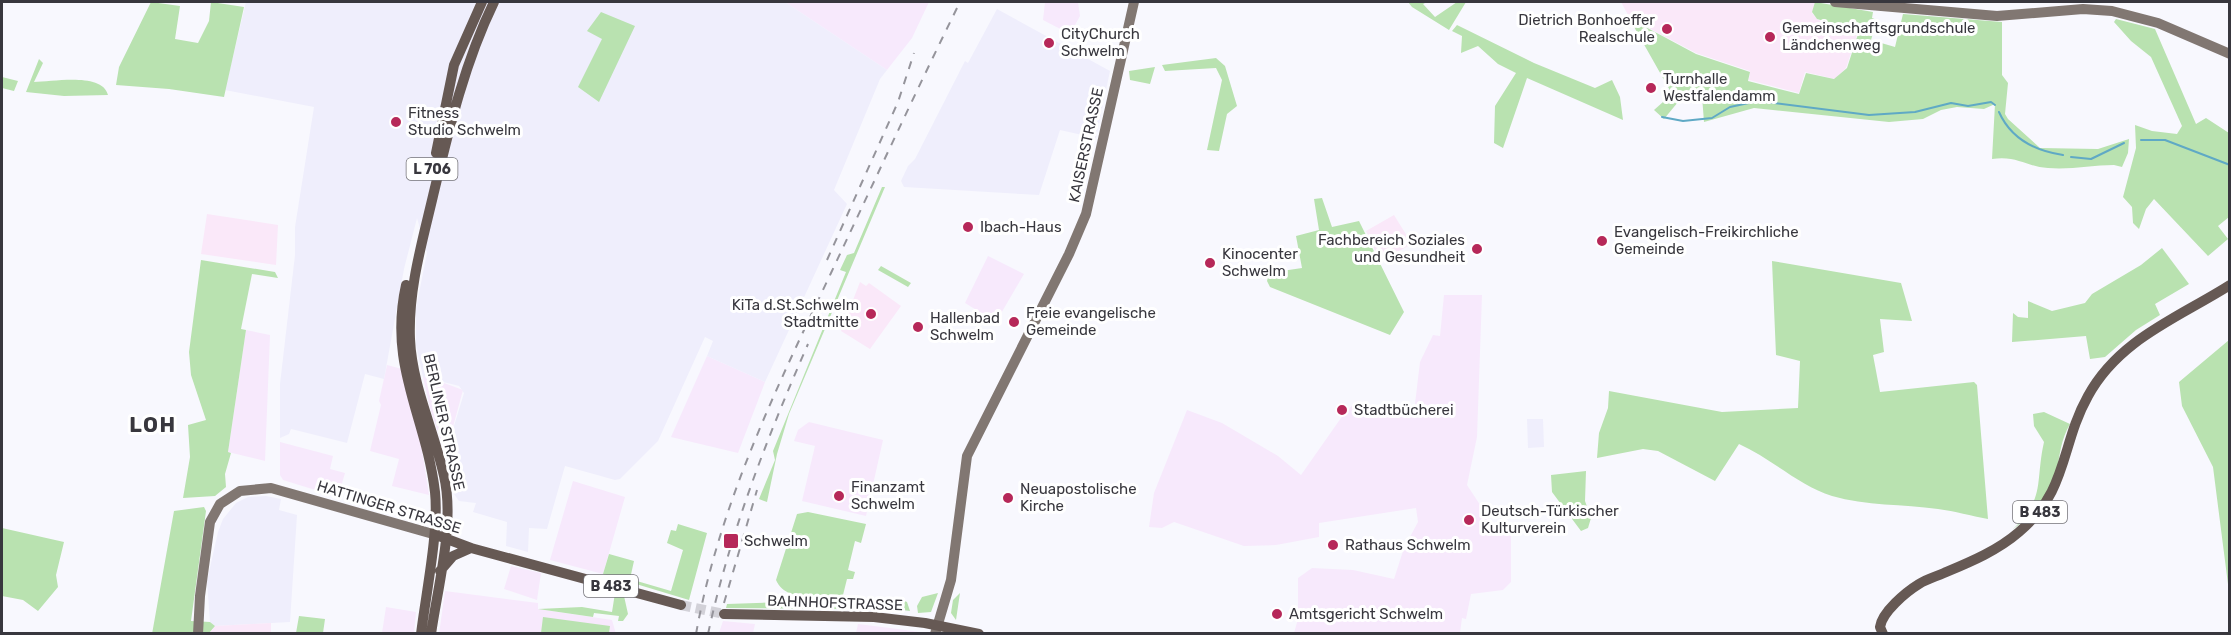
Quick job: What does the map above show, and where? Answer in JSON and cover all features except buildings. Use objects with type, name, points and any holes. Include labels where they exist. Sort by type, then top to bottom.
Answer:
[{"type":"main road","name":"BERLINER STRASSE","points":[[421,633],[435,501],[433,477],[401,356],[401,311],[450,81],[463,41],[482,2]]},
{"type":"main road","name":"BERLINER STRASSE","points":[[445,539],[448,511],[444,477],[414,368],[410,342],[411,296],[458,95],[473,48],[494,2]]},
{"type":"main road","name":"KAISERSTRASSE","points":[[937,630],[951,580],[967,456],[1069,254],[1086,214],[1134,2]]},
{"type":"main road","points":[[1835,2],[1997,16],[2103,10],[2158,23],[2229,54]]},
{"type":"main road","name":"B 483","points":[[1881,630],[1889,611],[1917,585],[1988,554],[2029,523],[2042,508],[2060,478],[2084,404],[2109,366],[2150,330],[2229,285]]},
{"type":"main road","name":"HATTINGER STRASSE","points":[[198,633],[200,596],[210,522],[220,504],[240,491],[271,488],[433,534],[471,548],[681,606]]},
{"type":"main road","name":"L 706","points":[[440,571],[445,539]]},
{"type":"main road","points":[[431,633],[440,571],[453,556],[471,548]]},
{"type":"main road","name":"BAHNHOFSTRASSE","points":[[724,614],[855,616],[937,630],[979,633]]},
{"type":"shaded area","points":[[246,2],[785,2],[887,70],[880,79],[834,190],[847,204],[765,382],[707,356],[713,341],[705,337],[658,441],[620,479],[615,480],[565,466],[547,529],[529,528],[528,552],[506,546],[507,522],[473,512],[476,503],[459,501],[454,494],[444,450],[447,449],[464,393],[459,386],[423,377],[416,345],[416,308],[427,253],[417,218],[404,269],[384,379],[365,374],[347,443],[291,429],[289,434],[280,438],[280,384],[295,255],[295,227],[314,107],[225,90]]},
{"type":"shaded area","points":[[785,2],[929,2],[912,38],[887,70]]},
{"type":"shaded area","points":[[1045,2],[1078,2],[1080,16],[1070,34],[1043,20]]},
{"type":"shaded area","points":[[1621,2],[1811,2],[1815,3],[1812,13],[1818,20],[1858,32],[1846,68],[1835,79],[1805,72],[1799,93],[1749,80],[1750,71],[1696,53],[1641,24],[1633,24]]},
{"type":"shaded area","points":[[997,9],[1110,71],[1096,138],[1060,130],[1039,195],[904,187],[901,181],[908,166],[915,159],[965,61],[968,63]]},
{"type":"shaded area","points":[[207,214],[278,225],[276,265],[201,254]]},
{"type":"shaded area","points":[[1394,215],[1412,244],[1380,261],[1366,231]]},
{"type":"shaded area","points":[[988,256],[1024,274],[996,322],[965,303]]},
{"type":"shaded area","name":"KiTa d.St.Schwelm Stadtmitte","points":[[860,282],[866,286],[869,283],[901,306],[870,349],[841,331]]},
{"type":"shaded area","points":[[1444,295],[1482,295],[1477,437],[1467,485],[1496,529],[1511,536],[1511,582],[1503,590],[1471,594],[1466,619],[1462,618],[1460,633],[1294,633],[1298,619],[1298,578],[1312,568],[1353,570],[1394,579],[1404,548],[1418,522],[1416,508],[1319,523],[1319,537],[1276,545],[1244,546],[1174,522],[1162,528],[1149,527],[1154,493],[1187,410],[1222,423],[1278,456],[1301,475],[1341,418],[1356,401],[1373,416],[1414,412],[1420,362],[1433,335],[1440,336]]},
{"type":"shaded area","points":[[246,330],[270,335],[265,461],[228,452]]},
{"type":"shaded area","points":[[707,356],[765,382],[738,453],[671,437]]},
{"type":"shaded area","points":[[387,365],[402,369],[420,437],[429,495],[392,486],[399,459],[370,451],[381,405],[379,401]]},
{"type":"shaded area","points":[[423,377],[463,390],[447,449],[444,450],[430,408]]},
{"type":"shaded area","points":[[1527,419],[1543,419],[1544,447],[1528,448]]},
{"type":"shaded area","points":[[809,422],[883,440],[866,516],[802,501],[815,446],[794,441],[798,430]]},
{"type":"shaded area","points":[[280,442],[333,456],[330,469],[345,473],[338,497],[283,480],[280,475]]},
{"type":"shaded area","points":[[573,481],[625,497],[603,574],[550,560]]},
{"type":"shaded area","points":[[266,496],[281,499],[279,510],[297,515],[290,622],[215,626],[210,622],[207,581],[223,519],[236,503],[248,497]]},
{"type":"shaded area","points":[[511,566],[541,573],[537,600],[504,589]]},
{"type":"shaded area","points":[[445,591],[538,603],[538,609],[612,620],[616,634],[439,634]]},
{"type":"shaded area","points":[[386,607],[416,612],[414,633],[382,633]]},
{"type":"shaded area","points":[[723,621],[755,624],[753,633],[719,633]]},
{"type":"shaded area","points":[[271,623],[271,633],[209,634],[215,626]]},
{"type":"shaded area","points":[[858,624],[898,629],[926,633],[856,633]]},
{"type":"green space","points":[[151,2],[180,6],[175,39],[198,43],[209,21],[211,2],[244,7],[224,97],[169,89],[116,85],[119,67]]},
{"type":"green space","points":[[1408,2],[1427,2],[1423,4],[1435,17],[1457,2],[1466,2],[1449,30],[1412,7]]},
{"type":"green space","points":[[1815,2],[1873,12],[1872,18],[1877,20],[1871,40],[1895,47],[1903,14],[2002,22],[2002,75],[2008,83],[2005,114],[2008,119],[2040,148],[2098,149],[2129,139],[2128,153],[2122,167],[2114,165],[2048,168],[2015,160],[1992,159],[1995,104],[1984,109],[1957,107],[1941,110],[1923,119],[1889,122],[1754,108],[1704,122],[1702,96],[1696,94],[1683,96],[1664,119],[1654,110],[1672,94],[1633,25],[1640,24],[1696,54],[1750,72],[1748,81],[1799,94],[1806,73],[1834,79],[1847,68],[1859,31],[1817,19],[1812,12]]},
{"type":"green space","points":[[601,12],[635,26],[599,102],[578,87],[602,39],[587,31]]},
{"type":"green space","points":[[2116,19],[2155,29],[2196,124],[2206,118],[2229,133],[2229,217],[2218,226],[2228,239],[2208,256],[2154,199],[2146,209],[2139,229],[2133,223],[2132,207],[2123,197],[2136,148],[2135,125],[2152,131],[2177,134],[2182,126],[2151,57],[2131,41],[2114,22]]},
{"type":"green space","points":[[1457,25],[1534,63],[1595,88],[1612,80],[1620,97],[1623,120],[1527,78],[1503,148],[1494,143],[1495,106],[1516,73],[1498,64],[1478,46],[1461,53],[1462,36],[1452,31]]},
{"type":"green space","points":[[1216,58],[1225,66],[1237,106],[1227,114],[1219,151],[1207,150],[1222,80],[1216,68],[1165,71],[1162,65]]},
{"type":"green space","points":[[39,59],[43,63],[34,82],[87,81],[97,83],[108,95],[64,96],[26,92]]},
{"type":"green space","points":[[1155,67],[1150,84],[1130,80],[1129,71]]},
{"type":"green space","points":[[2,77],[18,81],[14,91],[2,88]]},
{"type":"green space","points":[[882,187],[885,187],[789,414],[777,454],[767,502],[759,499],[775,460],[773,451],[846,272],[840,270],[847,255],[854,253]]},
{"type":"green space","points":[[1322,198],[1332,227],[1359,221],[1404,312],[1390,335],[1270,287],[1267,281],[1269,273],[1302,268],[1296,236],[1319,230],[1314,199]]},
{"type":"green space","points":[[2162,248],[2189,284],[2155,304],[2160,315],[2136,330],[2105,357],[2090,359],[2086,336],[2012,342],[2013,313],[2018,317],[2028,318],[2028,301],[2052,311],[2085,303],[2092,294],[2141,265]]},
{"type":"green space","points":[[201,260],[275,272],[278,278],[252,274],[241,329],[246,330],[228,452],[231,453],[225,474],[226,487],[215,496],[183,498],[190,457],[188,425],[206,420],[191,375],[189,352]]},
{"type":"green space","points":[[1772,261],[1901,283],[1912,321],[1880,319],[1884,352],[1873,355],[1880,392],[1974,382],[1977,385],[1988,519],[1925,507],[1871,503],[1832,496],[1808,486],[1739,444],[1715,481],[1658,451],[1643,449],[1597,458],[1599,433],[1608,408],[1609,391],[1722,412],[1798,408],[1800,361],[1776,355]]},
{"type":"green space","points":[[881,266],[911,283],[908,287],[878,270]]},
{"type":"green space","points":[[2229,340],[2229,592],[2213,467],[2182,406],[2179,382]]},
{"type":"green space","points":[[2044,412],[2070,424],[2050,488],[2033,511],[2012,530],[2023,519],[2035,499],[2044,442],[2034,426],[2033,414]]},
{"type":"green space","points":[[1586,471],[1585,501],[1591,518],[1588,528],[1581,531],[1552,492],[1551,475]]},
{"type":"green space","points":[[204,507],[206,511],[191,621],[210,622],[215,626],[209,633],[152,634],[174,511]]},
{"type":"green space","points":[[808,512],[866,524],[861,543],[855,541],[848,570],[855,572],[853,579],[847,579],[843,595],[815,597],[796,595],[781,588],[776,580],[797,514]]},
{"type":"green space","points":[[678,524],[707,533],[689,600],[603,574],[609,554],[634,561],[630,579],[671,591],[683,550],[667,543],[671,530],[676,531]]},
{"type":"green space","points":[[2,528],[64,542],[56,575],[58,587],[38,611],[23,600],[2,596]]},
{"type":"green space","points":[[615,593],[624,596],[628,614],[623,621],[618,621],[619,616],[594,613],[593,617],[538,609],[582,607],[612,612]]},
{"type":"green space","points":[[938,593],[931,612],[918,613],[917,606],[922,597]]},
{"type":"green space","points":[[960,593],[956,620],[951,613],[953,600]]},
{"type":"green space","points":[[896,597],[907,602],[910,611],[871,606],[897,601]]},
{"type":"green space","points":[[782,602],[843,609],[726,608],[727,604]]},
{"type":"green space","points":[[299,616],[325,619],[323,633],[296,633]]},
{"type":"green space","points":[[543,617],[610,626],[609,633],[541,633]]},
{"type":"waterway","points":[[1662,117],[1683,121],[1712,118],[1730,107],[1758,101],[1869,115],[1915,112],[1951,103],[1968,106],[1991,102],[1995,105]]},
{"type":"waterway","points":[[1999,112],[2010,130],[2025,142],[2034,147],[2063,155]]},
{"type":"waterway","points":[[2141,140],[2165,140],[2230,165]]},
{"type":"waterway","points":[[2071,157],[2091,159],[2124,143]]},
{"type":"tunnel","points":[[681,605],[724,614]]},
{"type":"railway","points":[[696,634],[719,539],[734,494],[770,404],[960,2]]},
{"type":"railway","points":[[827,260],[898,102],[914,53]]},
{"type":"railway","points":[[708,634],[738,522],[778,415],[808,344]]},
{"type":"railway","points":[[724,603],[757,490]]},
{"type":"place","name":"Dietrich Bonhoeffer Realschule","points":[[1667,29]]},
{"type":"place","name":"Gemeinschaftsgrundschule Ländchenweg","points":[[1770,37]]},
{"type":"place","name":"CityChurch Schwelm","points":[[1049,43]]},
{"type":"place","name":"Turnhalle Westfalendamm","points":[[1651,88]]},
{"type":"place","name":"Fitness Studio Schwelm","points":[[396,122]]},
{"type":"place","name":"Ibach-Haus","points":[[968,227]]},
{"type":"place","name":"Evangelisch-Freikirchliche Gemeinde","points":[[1602,241]]},
{"type":"place","name":"Fachbereich Soziales und Gesundheit","points":[[1477,249]]},
{"type":"place","name":"Kinocenter Schwelm","points":[[1210,263]]},
{"type":"place","name":"KiTa d.St.Schwelm Stadtmitte","points":[[871,314]]},
{"type":"place","name":"Freie evangelische Gemeinde","points":[[1014,322]]},
{"type":"place","name":"Hallenbad Schwelm","points":[[918,327]]},
{"type":"place","name":"Stadtbücherei","points":[[1342,410]]},
{"type":"place","name":"Finanzamt Schwelm","points":[[839,496]]},
{"type":"place","name":"Neuapostolische Kirche","points":[[1008,498]]},
{"type":"place","name":"Deutsch-Türkischer Kulturverein","points":[[1469,520]]},
{"type":"place","name":"Schwelm","points":[[731,541]]},
{"type":"place","name":"Rathaus Schwelm","points":[[1333,545]]},
{"type":"place","name":"Amtsgericht Schwelm","points":[[1277,614]]},
{"type":"district","name":"LOH","points":[[153,424]]}]
